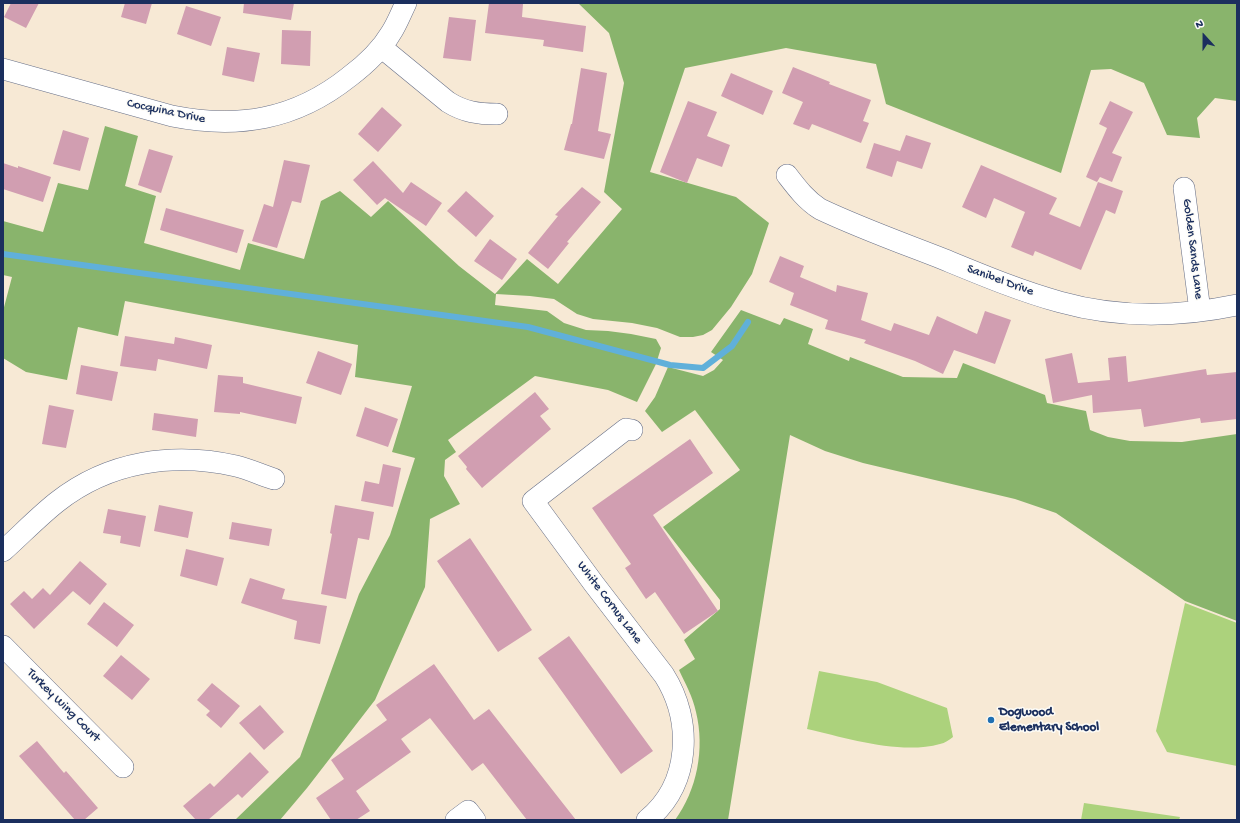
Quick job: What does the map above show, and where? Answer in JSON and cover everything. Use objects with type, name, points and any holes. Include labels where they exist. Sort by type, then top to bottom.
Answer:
[{"type":"street","name":"Cocquina Drive","points":[[3,69],[179,117],[220,122],[248,121],[280,114],[312,102],[339,86],[356,72],[381,47],[391,33],[406,3]]},
{"type":"street","points":[[381,47],[448,102],[460,109],[482,114],[497,114]]},
{"type":"street","name":"Sanibel Drive","points":[[787,175],[801,194],[820,209],[991,278],[1061,302],[1108,312],[1158,314],[1200,311],[1237,305]]},
{"type":"street","name":"Golden Sands Lane","points":[[1184,188],[1200,311]]},
{"type":"street","name":"White Cornus Lane","points":[[632,430],[626,429],[533,501],[664,675],[678,704],[683,724],[684,738],[678,773],[665,801],[647,820]]},
{"type":"street","points":[[3,551],[57,502],[85,484],[111,472],[139,464],[168,459],[201,460],[236,467],[274,478]]},
{"type":"street","name":"Turkey Wing Court","points":[[3,646],[123,767]]},
{"type":"street","points":[[456,820],[468,811],[475,820]]},
{"type":"green space","points":[[578,3],[1237,3],[1237,101],[1215,98],[1197,118],[1200,138],[1167,135],[1144,83],[1111,69],[1091,70],[1061,173],[886,104],[876,64],[786,48],[685,68],[650,172],[736,197],[769,223],[752,274],[731,307],[712,330],[703,335],[693,337],[680,337],[657,328],[632,323],[593,319],[577,314],[554,299],[496,294],[495,305],[547,311],[564,323],[586,330],[608,331],[656,339],[661,348],[656,364],[637,402],[608,390],[535,376],[448,440],[456,452],[445,460],[444,476],[460,504],[430,519],[425,587],[375,700],[307,788],[280,820],[235,820],[300,757],[359,594],[390,535],[415,458],[392,452],[412,386],[355,377],[358,345],[125,301],[118,336],[78,327],[67,380],[26,372],[3,358],[3,311],[12,277],[3,275],[3,221],[43,232],[58,183],[88,190],[105,126],[138,136],[125,186],[156,196],[144,243],[240,270],[248,243],[304,259],[321,201],[340,191],[371,217],[388,201],[459,266],[495,294],[527,259],[558,284],[622,209],[604,192],[624,83],[609,33]]},
{"type":"green space","points":[[741,310],[780,325],[784,318],[813,329],[808,344],[849,361],[850,357],[903,377],[957,378],[963,363],[1045,395],[1047,403],[1086,411],[1090,430],[1108,437],[1130,441],[1182,442],[1237,434],[1237,621],[1185,601],[1056,513],[1015,499],[863,463],[825,451],[790,435],[728,820],[675,820],[689,796],[694,782],[700,740],[695,706],[679,670],[695,659],[684,640],[720,609],[720,600],[663,527],[740,470],[695,410],[662,432],[645,411],[655,397],[668,367],[703,376],[714,370],[723,360],[711,352]]},
{"type":"green space","points":[[1185,603],[1237,623],[1237,766],[1167,752],[1156,731]]},
{"type":"green space","points":[[819,671],[877,682],[947,708],[953,737],[940,744],[908,748],[856,741],[807,729]]},
{"type":"green space","points":[[1084,803],[1180,817],[1179,820],[1081,820]]},
{"type":"building","points":[[11,3],[39,3],[26,28],[4,17]]},
{"type":"building","points":[[125,3],[152,3],[146,24],[121,17]]},
{"type":"building","points":[[244,3],[294,3],[291,20],[243,13]]},
{"type":"building","points":[[489,3],[523,4],[522,17],[586,26],[583,52],[543,46],[544,40],[485,33]]},
{"type":"building","points":[[186,6],[221,17],[211,46],[177,34]]},
{"type":"building","points":[[449,17],[476,20],[471,61],[443,58]]},
{"type":"building","points":[[282,30],[311,31],[310,66],[281,64]]},
{"type":"building","points":[[227,47],[260,53],[254,82],[222,75]]},
{"type":"building","points":[[793,67],[830,82],[829,84],[871,100],[863,121],[869,123],[861,143],[812,124],[809,130],[793,124],[803,102],[782,93]]},
{"type":"building","points":[[581,68],[607,73],[598,131],[611,134],[604,159],[564,150],[572,124]]},
{"type":"building","points":[[731,73],[773,91],[763,115],[721,96]]},
{"type":"building","points":[[688,101],[717,112],[707,136],[730,145],[722,167],[697,158],[687,183],[660,172]]},
{"type":"building","points":[[1110,101],[1133,112],[1112,153],[1122,157],[1112,182],[1100,177],[1097,182],[1086,177],[1107,128],[1099,124]]},
{"type":"building","points":[[382,107],[402,125],[378,152],[358,134]]},
{"type":"building","points":[[63,130],[89,138],[80,171],[53,164]]},
{"type":"building","points":[[906,135],[931,143],[922,169],[897,161],[892,177],[866,168],[874,143],[900,151]]},
{"type":"building","points":[[149,149],[173,156],[161,193],[138,185]]},
{"type":"building","points":[[284,160],[310,165],[301,203],[292,201],[277,248],[252,241],[264,204],[273,207]]},
{"type":"building","points":[[373,161],[403,193],[411,182],[442,203],[426,226],[385,198],[377,205],[353,180]]},
{"type":"building","points":[[3,163],[18,168],[18,166],[51,177],[43,202],[3,189]]},
{"type":"building","points":[[981,165],[1057,198],[1049,214],[1080,227],[1098,182],[1123,191],[1115,214],[1106,210],[1081,270],[1035,251],[1033,256],[1011,247],[1025,212],[994,198],[986,218],[962,207]]},
{"type":"building","points":[[582,187],[601,202],[567,242],[569,243],[548,269],[528,253],[558,216],[555,215]]},
{"type":"building","points":[[466,191],[494,216],[476,237],[447,211]]},
{"type":"building","points":[[166,208],[244,230],[237,253],[160,230]]},
{"type":"building","points":[[490,239],[517,259],[502,280],[474,261]]},
{"type":"building","points":[[780,256],[804,266],[800,277],[836,292],[837,285],[868,293],[861,320],[891,331],[894,323],[929,335],[937,316],[977,334],[985,311],[1011,320],[995,364],[954,350],[943,374],[915,361],[864,343],[866,340],[825,329],[828,320],[790,305],[794,293],[769,282]]},
{"type":"building","points":[[125,336],[174,344],[175,337],[212,345],[207,369],[158,359],[156,371],[120,366]]},
{"type":"building","points":[[318,351],[352,364],[341,395],[306,383]]},
{"type":"building","points":[[1072,353],[1078,383],[1110,380],[1108,358],[1126,356],[1128,382],[1206,369],[1207,375],[1237,372],[1237,419],[1201,423],[1200,418],[1144,427],[1141,409],[1093,413],[1092,395],[1053,403],[1045,359]]},
{"type":"building","points":[[81,365],[118,372],[112,401],[76,394]]},
{"type":"building","points":[[218,375],[243,377],[243,383],[302,397],[296,424],[240,412],[240,414],[214,412]]},
{"type":"building","points":[[535,392],[549,409],[540,416],[551,429],[482,488],[466,469],[467,467],[458,456]]},
{"type":"building","points":[[49,405],[74,410],[66,448],[42,444]]},
{"type":"building","points":[[365,407],[398,419],[388,447],[356,436]]},
{"type":"building","points":[[154,413],[198,419],[196,437],[152,430]]},
{"type":"building","points":[[690,439],[713,473],[653,515],[718,611],[684,634],[655,592],[646,599],[625,568],[631,564],[592,508]]},
{"type":"building","points":[[383,464],[401,468],[393,507],[361,501],[365,481],[379,484]]},
{"type":"building","points":[[159,505],[193,512],[188,538],[154,531]]},
{"type":"building","points":[[335,505],[374,512],[369,540],[358,538],[346,599],[321,594],[332,534],[330,533]]},
{"type":"building","points":[[108,509],[146,516],[140,547],[120,543],[121,536],[103,533]]},
{"type":"building","points":[[232,522],[272,529],[269,546],[229,539]]},
{"type":"building","points":[[470,538],[532,630],[498,652],[437,561]]},
{"type":"building","points":[[186,549],[224,558],[217,586],[180,576]]},
{"type":"building","points":[[80,561],[107,584],[90,605],[73,591],[34,629],[10,604],[24,591],[32,599],[43,588],[50,595]]},
{"type":"building","points":[[250,578],[285,589],[282,599],[327,606],[320,644],[294,639],[297,621],[241,603]]},
{"type":"building","points":[[104,602],[134,625],[117,647],[87,624]]},
{"type":"building","points":[[569,636],[653,751],[621,774],[538,658]]},
{"type":"building","points":[[121,655],[150,679],[132,700],[103,676]]},
{"type":"building","points":[[434,664],[474,720],[489,709],[576,820],[527,820],[483,763],[472,771],[430,718],[401,739],[411,752],[356,791],[370,811],[356,820],[331,820],[316,798],[344,779],[331,760],[387,720],[376,705]]},
{"type":"building","points":[[212,683],[240,706],[221,728],[206,715],[210,711],[197,700]]},
{"type":"building","points":[[260,705],[284,732],[264,750],[239,723]]},
{"type":"building","points":[[37,741],[64,773],[66,771],[98,808],[84,820],[75,820],[19,756]]},
{"type":"building","points":[[250,752],[269,772],[242,798],[238,794],[208,820],[196,820],[183,806],[210,783],[214,787]]},
{"type":"waterway","points":[[3,254],[528,327],[670,365],[703,368],[732,346],[748,322]]},
{"type":"place","name":"Dogwood Elementary School","points":[[991,720]]}]
